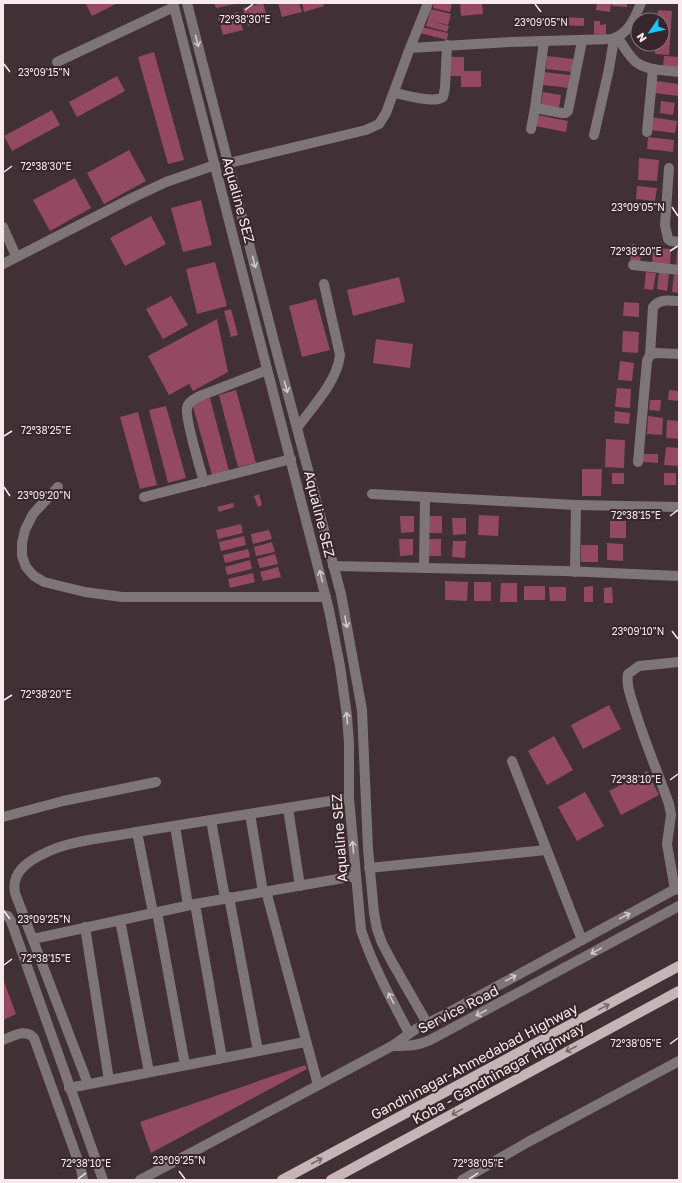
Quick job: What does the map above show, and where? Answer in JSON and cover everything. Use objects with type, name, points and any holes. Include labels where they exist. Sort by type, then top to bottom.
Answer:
[{"type":"main road","name":"Gandhinagar-Ahmedabad Highway","points":[[282,1180],[679,966]]},
{"type":"main road","name":"Koba - Gandhinagar Highway","points":[[331,1180],[679,991]]},
{"type":"street","points":[[187,3],[333,566],[346,622],[362,710],[369,868],[374,913],[382,942],[427,1023]]},
{"type":"street","points":[[229,163],[366,130],[379,124],[386,113],[428,3]]},
{"type":"street","points":[[594,135],[616,38],[634,21],[641,3]]},
{"type":"street","points":[[57,62],[174,5]]},
{"type":"street","name":"Aqualine SEZ","points":[[174,5],[326,597],[340,666],[347,716],[349,744],[349,798],[361,930],[368,950],[409,1033]]},
{"type":"street","points":[[410,48],[447,45],[616,38]]},
{"type":"street","points":[[616,38],[636,62],[643,66],[679,72]]},
{"type":"street","points":[[536,108],[562,113],[568,111],[582,40]]},
{"type":"street","points":[[531,130],[536,108],[544,41]]},
{"type":"street","points":[[394,93],[432,100],[439,100],[444,97],[447,45]]},
{"type":"street","points":[[647,132],[654,69]]},
{"type":"street","points":[[3,264],[16,256],[159,185],[215,165]]},
{"type":"street","points":[[669,168],[665,226],[668,239],[679,242]]},
{"type":"street","points":[[3,227],[16,256]]},
{"type":"street","points":[[633,265],[679,270]]},
{"type":"street","points":[[297,428],[330,383],[339,363],[340,354],[324,284]]},
{"type":"street","points":[[638,462],[647,360],[650,355],[653,307],[656,303],[661,301],[679,301]]},
{"type":"street","points":[[650,355],[655,353],[679,354]]},
{"type":"street","points":[[204,482],[188,419],[187,407],[190,402],[200,396],[267,370]]},
{"type":"street","points":[[144,497],[291,459]]},
{"type":"street","points":[[58,487],[33,514],[25,530],[22,543],[22,556],[26,567],[34,576],[44,582],[85,592],[122,597],[326,597]]},
{"type":"street","points":[[372,494],[576,505],[679,507]]},
{"type":"street","points":[[424,568],[425,497]]},
{"type":"street","points":[[574,572],[576,505]]},
{"type":"street","points":[[333,566],[679,576]]},
{"type":"street","points":[[392,1046],[409,1033],[427,1023],[677,888],[666,844],[671,816],[669,804],[640,727],[627,679],[628,674],[639,666],[679,662]]},
{"type":"street","points":[[512,761],[582,940]]},
{"type":"street","points":[[3,817],[62,801],[156,782]]},
{"type":"street","points":[[88,1084],[15,892],[15,880],[22,867],[45,853],[65,846],[137,832],[349,798]]},
{"type":"street","points":[[288,808],[300,886]]},
{"type":"street","points":[[250,814],[264,892],[318,1085]]},
{"type":"street","points":[[211,820],[258,1051]]},
{"type":"street","points":[[174,826],[192,904],[222,1058]]},
{"type":"street","points":[[137,832],[155,912],[185,1065]]},
{"type":"street","points":[[369,868],[546,850]]},
{"type":"street","points":[[33,939],[192,904],[356,876]]},
{"type":"street","name":"Service Road","points":[[140,1180],[392,1046],[413,1046],[434,1038],[679,906]]},
{"type":"street","points":[[3,915],[8,916],[11,921],[69,1088],[103,1180]]},
{"type":"street","points":[[120,920],[148,1072]]},
{"type":"street","points":[[85,927],[110,1080]]},
{"type":"street","points":[[3,1040],[26,1032],[34,1038],[81,1169],[83,1180]]},
{"type":"street","points":[[69,1088],[306,1042]]},
{"type":"street","points":[[462,1180],[528,1142],[679,1061]]},
{"type":"building","points":[[118,3],[92,16],[86,4]]},
{"type":"building","points":[[214,3],[235,3],[235,4],[216,8]]},
{"type":"building","points":[[263,3],[268,20],[248,26],[243,8]]},
{"type":"building","points":[[278,3],[299,3],[302,12],[282,17]]},
{"type":"building","points":[[302,3],[323,3],[324,6],[304,12]]},
{"type":"building","points":[[434,3],[452,3],[450,12],[433,8]]},
{"type":"building","points":[[460,3],[482,3],[483,14],[461,16]]},
{"type":"building","points":[[597,3],[611,3],[610,12],[596,10]]},
{"type":"building","points":[[612,3],[627,3],[627,7],[612,6]]},
{"type":"building","points":[[431,9],[451,14],[448,25],[431,21],[449,26],[447,32],[426,26]]},
{"type":"building","points":[[658,10],[672,11],[670,40],[670,12],[658,12]]},
{"type":"building","points":[[238,12],[243,30],[223,35],[218,17]]},
{"type":"building","points":[[562,17],[584,18],[584,26],[562,25]]},
{"type":"building","points":[[594,21],[600,21],[600,25],[606,24],[606,34],[594,34]]},
{"type":"building","points":[[422,27],[448,33],[447,40],[420,33]]},
{"type":"building","points":[[154,52],[184,160],[168,164],[138,57]]},
{"type":"building","points":[[655,52],[669,52],[669,55],[655,54]]},
{"type":"building","points":[[547,56],[573,59],[572,72],[546,69]]},
{"type":"building","points":[[664,56],[679,57],[679,70],[663,68]]},
{"type":"building","points":[[449,57],[464,57],[464,71],[481,71],[481,87],[461,87],[461,76],[449,76]]},
{"type":"building","points":[[544,72],[570,75],[569,88],[543,85]]},
{"type":"building","points":[[117,76],[125,91],[77,117],[69,102]]},
{"type":"building","points":[[656,81],[679,84],[679,96],[654,93]]},
{"type":"building","points":[[543,92],[561,95],[559,108],[541,105]]},
{"type":"building","points":[[661,101],[675,103],[673,115],[660,113]]},
{"type":"building","points":[[52,110],[60,125],[12,151],[4,136]]},
{"type":"building","points":[[537,115],[568,121],[566,132],[535,126]]},
{"type":"building","points":[[651,117],[677,121],[675,133],[649,130]]},
{"type":"building","points":[[648,137],[674,140],[673,152],[647,149]]},
{"type":"building","points":[[129,150],[146,181],[104,204],[87,173]]},
{"type":"building","points":[[639,158],[659,160],[657,181],[638,180]]},
{"type":"building","points":[[75,178],[91,208],[50,231],[33,200]]},
{"type":"building","points":[[637,186],[657,188],[655,201],[636,199]]},
{"type":"building","points":[[201,200],[212,245],[183,252],[171,208]]},
{"type":"building","points":[[151,216],[166,244],[125,266],[110,238]]},
{"type":"building","points":[[632,244],[642,246],[640,263],[630,262]]},
{"type":"building","points":[[653,248],[671,249],[670,266],[652,265]]},
{"type":"building","points":[[677,250],[679,250],[679,268],[676,267]]},
{"type":"building","points":[[215,262],[227,306],[197,314],[186,269]]},
{"type":"building","points":[[646,272],[656,273],[653,290],[644,289]]},
{"type":"building","points":[[659,272],[669,274],[667,291],[657,289]]},
{"type":"building","points":[[674,275],[679,275],[679,293],[672,292]]},
{"type":"building","points":[[399,277],[405,302],[353,316],[347,290]]},
{"type":"building","points":[[171,296],[188,325],[163,339],[146,309]]},
{"type":"building","points":[[316,299],[330,350],[302,357],[289,306]]},
{"type":"building","points":[[624,302],[639,303],[639,317],[623,316]]},
{"type":"building","points":[[231,309],[238,335],[231,337],[224,311]]},
{"type":"building","points":[[217,319],[228,372],[193,391],[189,384],[169,395],[148,356]]},
{"type":"building","points":[[623,331],[639,332],[638,353],[622,352]]},
{"type":"building","points":[[376,339],[413,344],[410,368],[373,363]]},
{"type":"building","points":[[620,361],[634,363],[632,381],[618,380]]},
{"type":"building","points":[[617,388],[631,389],[630,408],[615,407]]},
{"type":"building","points":[[236,390],[256,463],[238,467],[219,395]]},
{"type":"building","points":[[669,390],[679,391],[679,401],[668,400]]},
{"type":"building","points":[[210,398],[229,471],[212,475],[192,403]]},
{"type":"building","points":[[650,400],[661,400],[660,411],[649,410]]},
{"type":"building","points":[[166,406],[186,478],[168,483],[149,410]]},
{"type":"building","points":[[615,411],[630,413],[629,424],[614,423]]},
{"type":"building","points":[[138,412],[157,485],[140,489],[120,417]]},
{"type":"building","points":[[648,416],[663,418],[662,435],[647,434]]},
{"type":"building","points":[[667,420],[679,421],[679,439],[666,438]]},
{"type":"building","points":[[606,439],[625,440],[624,468],[605,467]]},
{"type":"building","points":[[666,447],[679,448],[679,466],[664,465]]},
{"type":"building","points":[[643,454],[658,454],[658,463],[643,462]]},
{"type":"building","points":[[582,469],[602,469],[601,496],[582,496]]},
{"type":"building","points":[[612,473],[624,473],[624,484],[612,484]]},
{"type":"building","points":[[664,473],[676,473],[676,485],[664,485]]},
{"type":"building","points":[[259,494],[262,505],[258,507],[254,496]]},
{"type":"building","points":[[233,503],[234,507],[219,512],[217,507]]},
{"type":"building","points":[[479,515],[499,516],[498,536],[478,535]]},
{"type":"building","points":[[400,516],[414,516],[414,532],[401,533]]},
{"type":"building","points":[[428,516],[442,516],[442,533],[429,533]]},
{"type":"building","points":[[452,518],[466,518],[466,534],[453,535]]},
{"type":"building","points":[[610,521],[626,521],[626,538],[610,538]]},
{"type":"building","points":[[241,524],[243,533],[218,539],[216,530]]},
{"type":"building","points":[[269,530],[272,539],[253,544],[251,534]]},
{"type":"building","points":[[244,536],[246,545],[221,551],[219,542]]},
{"type":"building","points":[[399,539],[413,539],[413,555],[400,556]]},
{"type":"building","points":[[427,539],[441,539],[441,556],[428,556]]},
{"type":"building","points":[[453,541],[466,541],[465,558],[452,557]]},
{"type":"building","points":[[272,542],[275,552],[256,556],[254,547]]},
{"type":"building","points":[[607,543],[623,544],[623,561],[607,560]]},
{"type":"building","points":[[581,545],[598,545],[598,562],[581,562]]},
{"type":"building","points":[[248,549],[250,557],[225,563],[223,555]]},
{"type":"building","points":[[275,554],[278,564],[260,568],[257,559]]},
{"type":"building","points":[[250,560],[252,569],[227,575],[225,567]]},
{"type":"building","points":[[278,567],[281,577],[263,581],[260,572]]},
{"type":"building","points":[[253,573],[255,582],[230,588],[228,579]]},
{"type":"building","points":[[445,581],[468,582],[467,601],[445,600]]},
{"type":"building","points":[[474,582],[491,582],[491,601],[474,601]]},
{"type":"building","points":[[501,583],[517,583],[517,602],[500,602]]},
{"type":"building","points":[[524,586],[545,586],[545,600],[524,600]]},
{"type":"building","points":[[593,586],[593,602],[584,602],[584,587]]},
{"type":"building","points":[[549,587],[566,587],[566,601],[550,601]]},
{"type":"building","points":[[612,587],[613,603],[604,603],[604,588]]},
{"type":"building","points":[[609,705],[621,729],[583,749],[571,725]]},
{"type":"building","points":[[554,736],[573,770],[547,785],[528,751]]},
{"type":"building","points":[[647,771],[659,795],[621,815],[609,791]]},
{"type":"building","points":[[585,792],[604,826],[577,841],[558,807]]},
{"type":"building","points":[[3,979],[16,1014],[3,1020]]},
{"type":"building","points":[[305,1065],[307,1069],[151,1153],[140,1122]]}]
